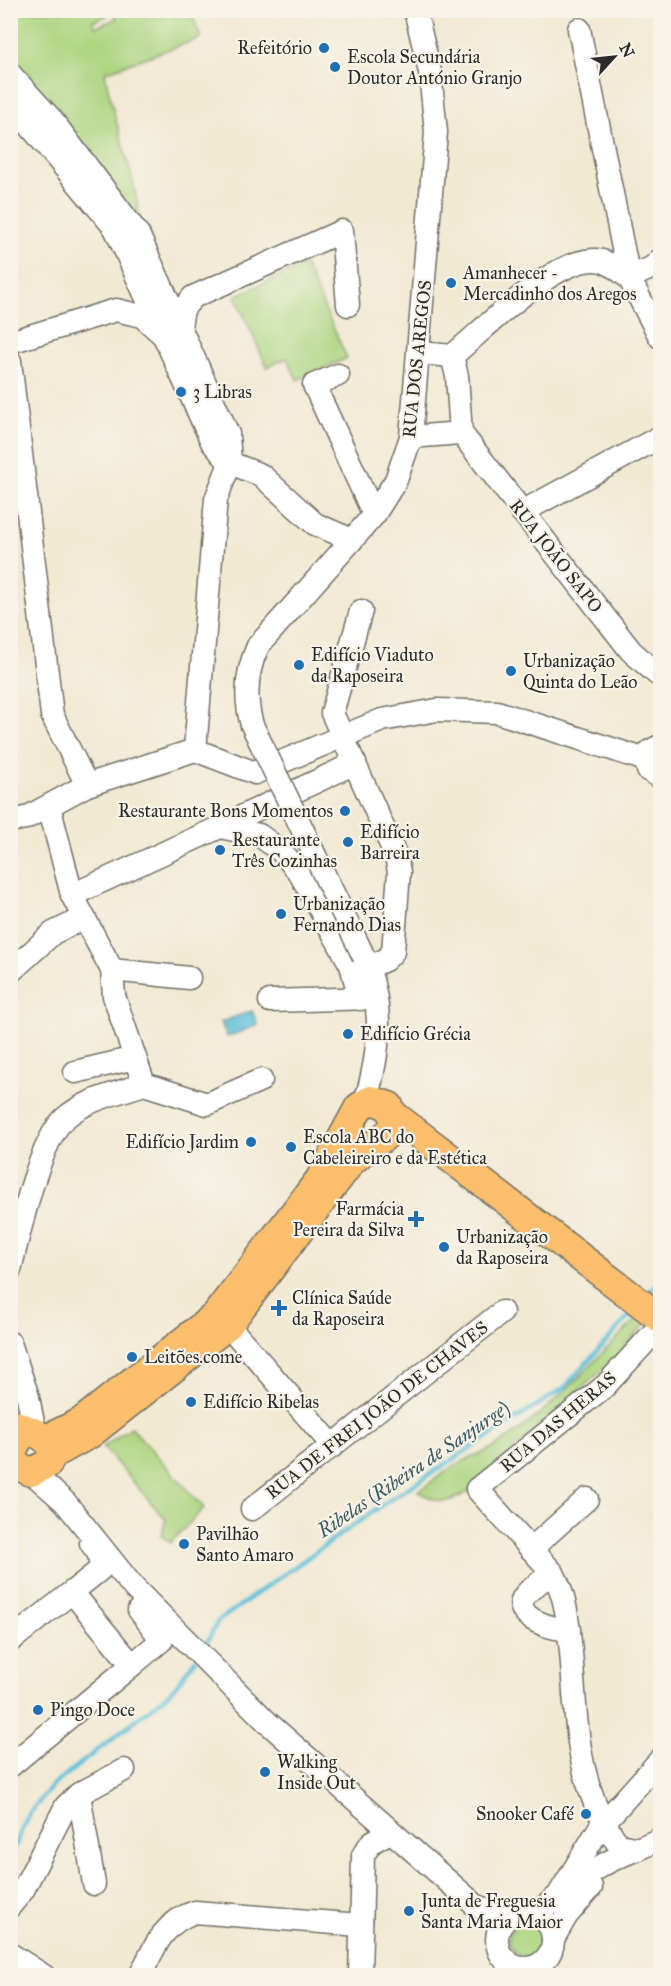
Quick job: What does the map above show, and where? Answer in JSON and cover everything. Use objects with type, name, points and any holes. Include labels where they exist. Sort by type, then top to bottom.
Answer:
[{"type":"main road","points":[[376,1120],[434,1145],[660,1318]]},
{"type":"main road","points":[[26,1450],[90,1434],[228,1325],[351,1162],[376,1120]]},
{"type":"main road","points":[[26,1450],[81,1422],[215,1316],[320,1179],[376,1120]]},
{"type":"street","name":"RUA DOS AREGOS","points":[[366,962],[252,724],[247,704],[247,682],[258,646],[340,548],[374,515],[396,480],[411,437],[420,353],[436,132],[430,72],[417,14]]},
{"type":"street","points":[[579,29],[629,278],[660,338]]},
{"type":"street","points":[[10,74],[115,228],[133,268],[172,331],[228,434],[230,463],[216,499],[195,750]]},
{"type":"street","points":[[10,102],[45,126],[138,234],[172,331]]},
{"type":"street","points":[[172,331],[183,309],[193,297],[342,231],[348,304]]},
{"type":"street","points":[[420,353],[452,356],[542,280],[563,269],[593,260],[609,263],[629,278]]},
{"type":"street","points":[[629,278],[653,267],[660,260]]},
{"type":"street","points":[[116,310],[130,290],[133,268]]},
{"type":"street","points":[[10,342],[116,310],[142,316],[172,331]]},
{"type":"street","points":[[411,437],[461,433],[457,376],[452,356]]},
{"type":"street","points":[[10,361],[52,715],[87,785]]},
{"type":"street","points":[[338,375],[314,385],[374,515]]},
{"type":"street","name":"RUA JOÃO SAPO","points":[[461,433],[631,651],[657,674]]},
{"type":"street","points":[[522,512],[660,437]]},
{"type":"street","points":[[230,463],[261,475],[340,548]]},
{"type":"street","points":[[361,611],[332,713],[396,856],[399,872],[393,952],[386,960],[366,962],[368,999]]},
{"type":"street","points":[[10,821],[26,818],[87,785],[195,750],[255,772],[382,720],[437,710],[497,712],[656,761]]},
{"type":"street","points":[[72,895],[355,763]]},
{"type":"street","points":[[49,806],[72,895],[112,970],[114,996],[144,1084]]},
{"type":"street","points":[[220,827],[259,835],[281,851],[299,872],[351,965],[368,999],[378,1029],[376,1120]]},
{"type":"street","points":[[10,972],[53,933],[84,918]]},
{"type":"street","points":[[112,970],[189,978]]},
{"type":"street","points":[[270,1000],[368,999]]},
{"type":"street","points":[[75,1072],[135,1058]]},
{"type":"street","points":[[10,1270],[35,1180],[50,1138],[64,1119],[85,1106],[144,1084],[207,1104],[261,1080]]},
{"type":"street","name":"RUA DE FREI JOÃO DE CHAVES","points":[[252,1509],[502,1312]]},
{"type":"street","points":[[228,1325],[333,1446]]},
{"type":"street","name":"RUA DAS HERAS","points":[[531,1549],[477,1490],[605,1386],[660,1326]]},
{"type":"street","points":[[10,1344],[28,1397],[26,1450],[134,1588],[291,1744],[475,1905],[506,1919]]},
{"type":"street","points":[[587,1499],[531,1549],[553,1573],[560,1585],[567,1609],[582,1764],[591,1796],[620,1845],[639,1849]]},
{"type":"street","points":[[10,1641],[101,1569],[99,1554],[79,1528],[71,1509]]},
{"type":"street","points":[[10,1766],[162,1640],[118,1584],[117,1567]]},
{"type":"street","points":[[553,1573],[523,1598],[522,1604],[524,1611],[544,1627],[558,1631],[568,1629]]},
{"type":"street","points":[[72,1592],[132,1665]]},
{"type":"street","points":[[556,1976],[546,1930],[520,1912],[506,1919],[498,1935],[500,1952],[512,1964],[526,1971],[544,1960],[546,1930],[558,1896],[604,1821],[660,1760]]},
{"type":"street","points":[[10,1906],[23,1890],[66,1806],[79,1794],[124,1770]]},
{"type":"street","points":[[79,1794],[94,1884]]},
{"type":"street","points":[[360,1976],[363,1855],[372,1842],[390,1832]]},
{"type":"street","points":[[546,1930],[594,1869],[611,1859],[660,1839]]},
{"type":"street","points":[[140,1976],[160,1935],[171,1923],[195,1912],[360,1925]]},
{"type":"street","points":[[10,1954],[44,1976]]},
{"type":"green space","points":[[11,11],[105,11],[107,16],[93,21],[95,27],[116,19],[114,11],[191,11],[201,38],[105,72],[134,185],[140,223],[69,125],[11,61]]},
{"type":"green space","points":[[305,265],[347,358],[297,380],[287,358],[267,367],[235,296]]},
{"type":"green space","points":[[639,1317],[647,1323],[625,1346],[627,1354],[618,1363],[610,1363],[468,1492],[454,1499],[443,1501],[418,1491],[454,1466],[498,1445],[518,1432],[554,1401]]},
{"type":"green space","points":[[131,1427],[204,1508],[170,1543],[161,1535],[166,1520],[103,1447]]},
{"type":"green space","points":[[526,1923],[538,1928],[543,1940],[538,1952],[526,1957],[514,1952],[509,1940],[514,1928]]},
{"type":"water","points":[[252,1011],[258,1025],[227,1037],[221,1022]]},
{"type":"waterway","name":"Ribelas (Ribeira de Sanjurge)","points":[[647,1296],[660,1279]]},
{"type":"waterway","name":"Ribelas (Ribeira de Sanjurge)","points":[[203,1649],[218,1621],[388,1501],[564,1388],[634,1311]]},
{"type":"waterway","name":"Ribelas (Ribeira de Sanjurge)","points":[[10,1859],[28,1815],[52,1786],[171,1692],[195,1660]]},
{"type":"place","name":"Refeitório","points":[[324,48]]},
{"type":"place","name":"Escola Secundária Doutor António Granjo","points":[[335,67]]},
{"type":"place","name":"Amanhecer - Mercadinho dos Aregos","points":[[451,283]]},
{"type":"place","name":"3 Libras","points":[[181,392]]},
{"type":"place","name":"Edifício Viaduto da Raposeira","points":[[299,665]]},
{"type":"place","name":"Urbanização Quinta do Leão","points":[[511,671]]},
{"type":"place","name":"Restaurante Bons Momentos","points":[[345,811]]},
{"type":"place","name":"Edifício Barreira","points":[[348,842]]},
{"type":"place","name":"Restaurante Três Cozinhas","points":[[220,850]]},
{"type":"place","name":"Urbanização Fernando Dias","points":[[281,914]]},
{"type":"place","name":"Edifício Grécia","points":[[348,1034]]},
{"type":"place","name":"Edifício Jardim","points":[[251,1142]]},
{"type":"place","name":"Escola ABC do Cabeleireiro e da Estética","points":[[291,1147]]},
{"type":"place","name":"Farmácia Pereira da Silva","points":[[416,1219]]},
{"type":"place","name":"Urbanização da Raposeira","points":[[444,1247]]},
{"type":"place","name":"Clínica Saúde da Raposeira","points":[[279,1308]]},
{"type":"place","name":"Leitões.come","points":[[132,1357]]},
{"type":"place","name":"Edifício Ribelas","points":[[191,1402]]},
{"type":"place","name":"Pavilhão Santo Amaro","points":[[184,1544]]},
{"type":"place","name":"Pingo Doce","points":[[38,1710]]},
{"type":"place","name":"Walking Inside Out","points":[[265,1772]]},
{"type":"place","name":"Snooker Café","points":[[586,1814]]},
{"type":"place","name":"Junta de Freguesia Santa Maria Maior","points":[[409,1911]]}]
